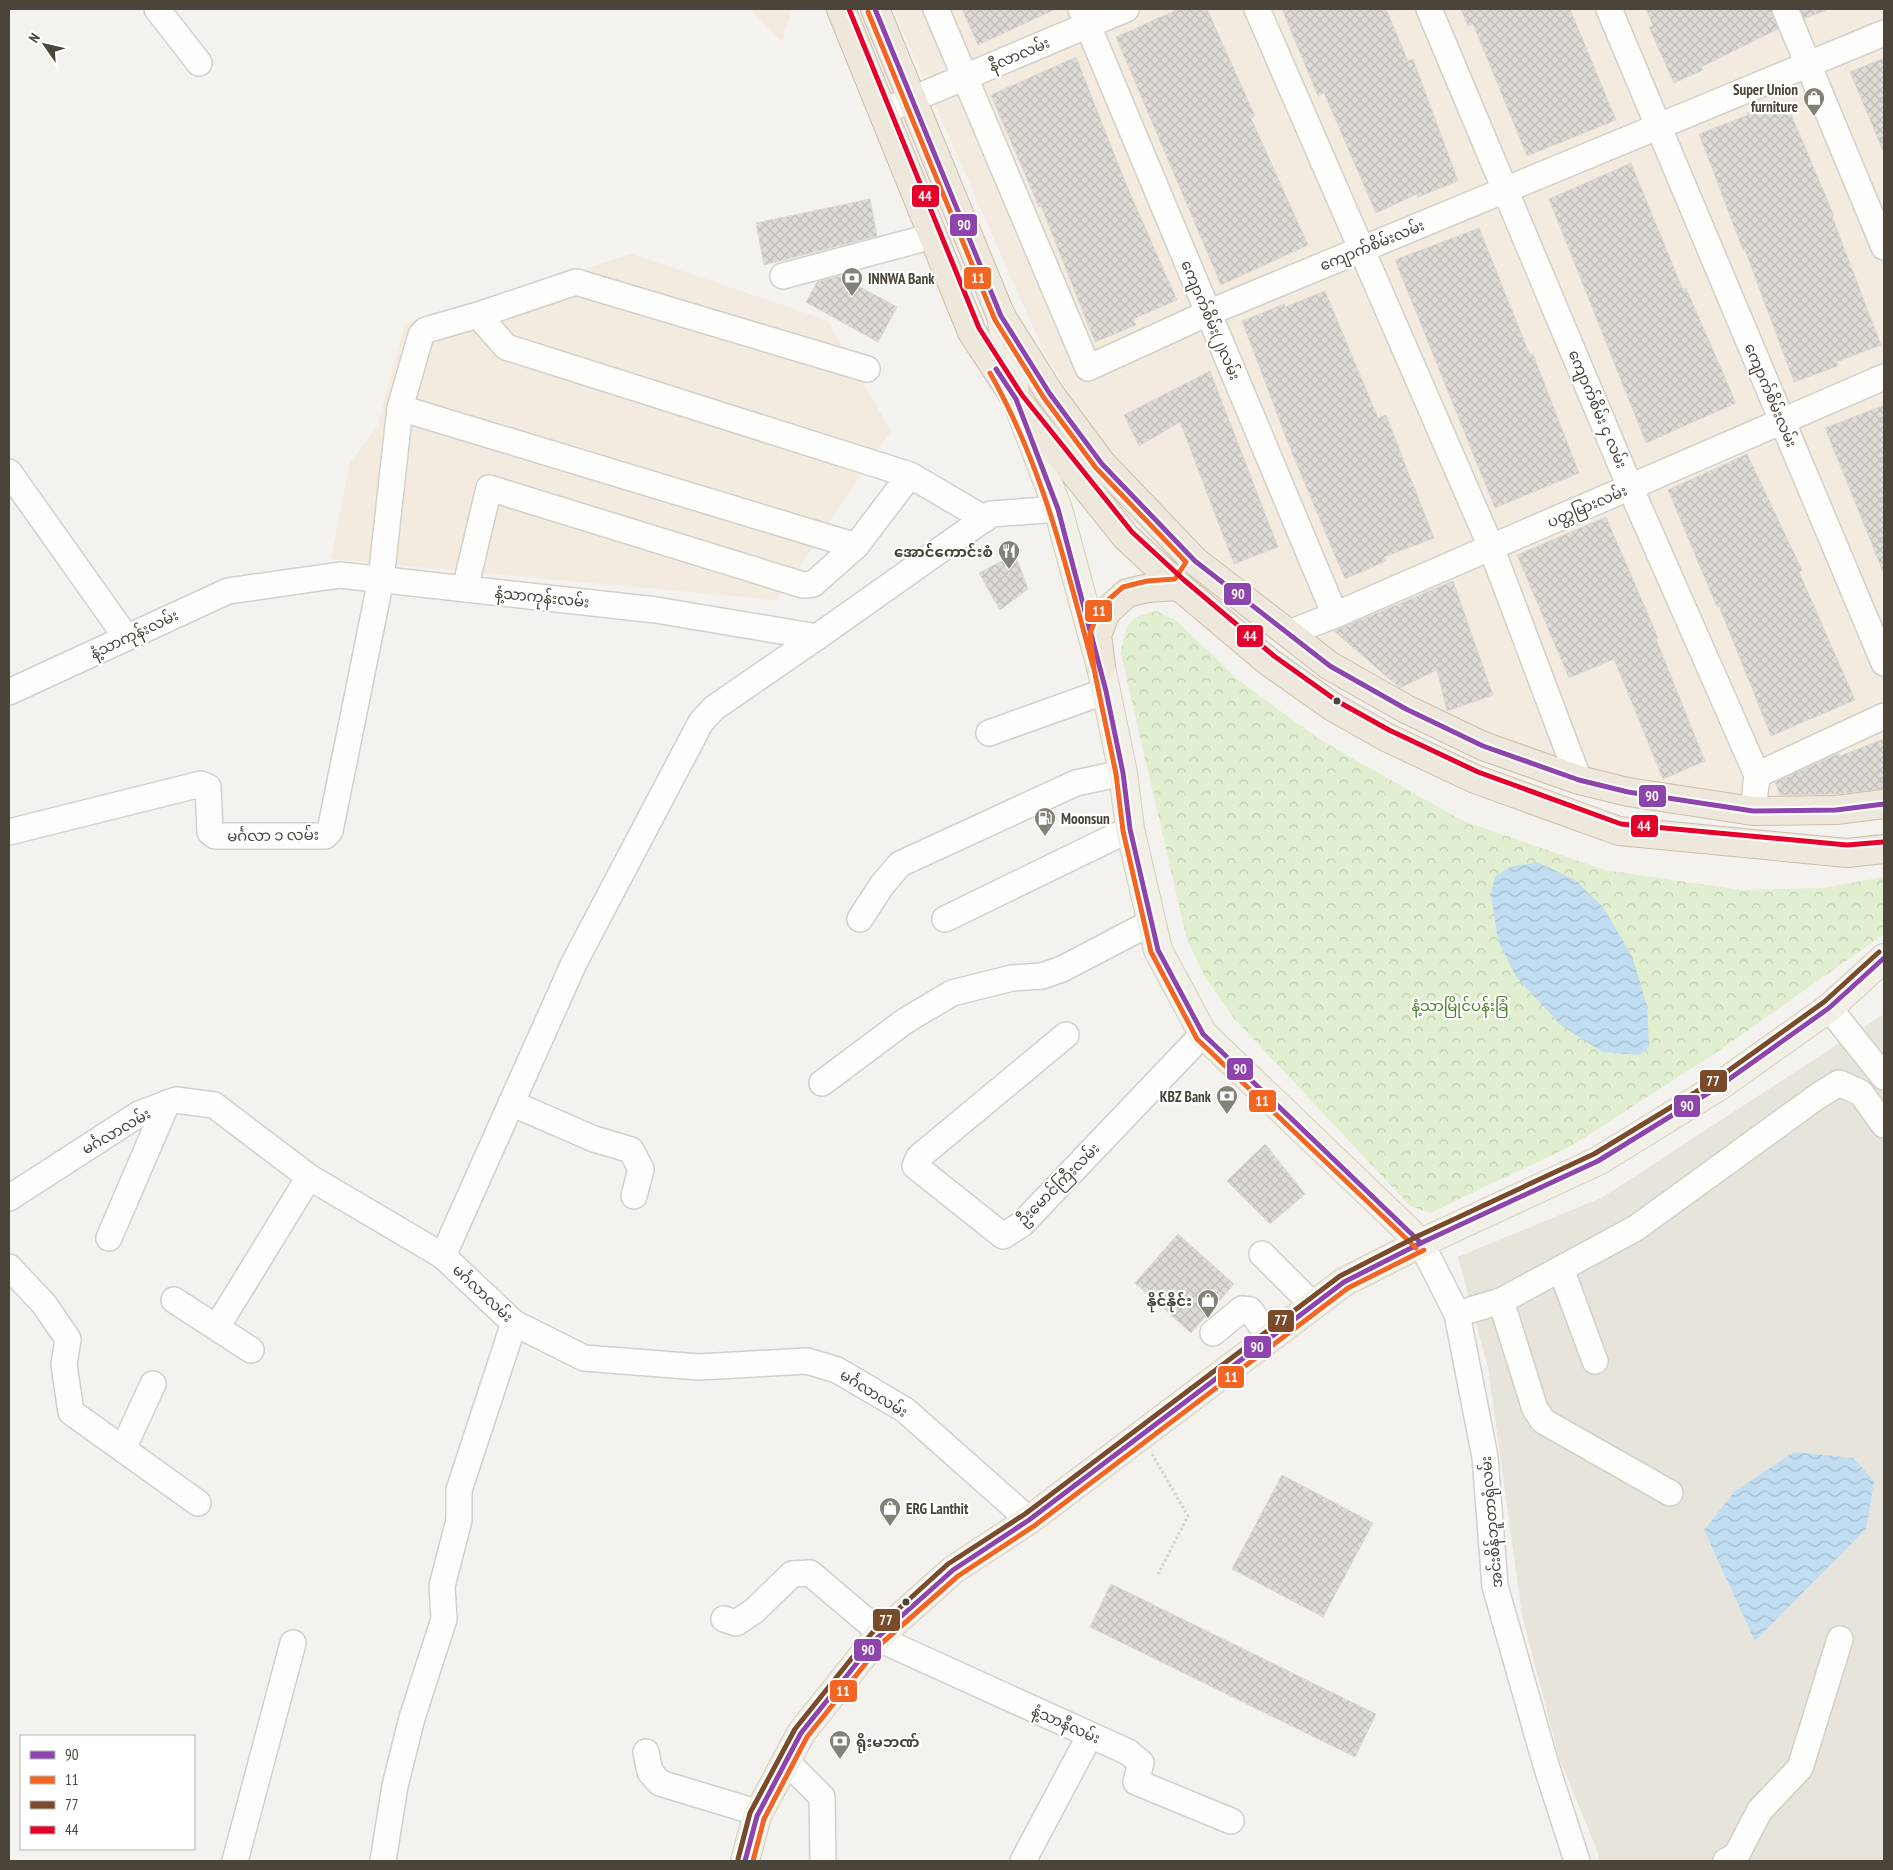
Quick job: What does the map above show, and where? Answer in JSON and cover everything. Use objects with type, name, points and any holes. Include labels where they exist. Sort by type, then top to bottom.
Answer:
[{"type":"highway","points":[[841,9],[972,332],[1016,399],[1126,537],[1179,586],[1269,662],[1333,707],[1386,737],[1475,779],[1619,831],[1847,853],[1884,849]]},
{"type":"highway","points":[[874,9],[1001,316],[1050,394],[1102,464],[1195,561],[1330,666],[1406,708],[1483,746],[1579,780],[1628,792],[1753,811],[1836,810],[1884,804]]},
{"type":"highway","points":[[1179,586],[1195,561]]},
{"type":"highway","points":[[1104,679],[1097,634],[1106,612],[1127,593],[1148,588],[1179,586]]},
{"type":"main road","points":[[1001,316],[1016,399],[1056,504],[1104,679],[1123,773],[1130,829],[1158,950],[1203,1034],[1421,1243]]},
{"type":"main road","points":[[1056,504],[1102,464]]},
{"type":"main road","points":[[745,1861],[759,1813],[801,1733],[879,1636],[953,1570],[1029,1520],[1344,1282],[1421,1243],[1598,1161],[1718,1087],[1829,1008],[1884,958]]},
{"type":"street","points":[[157,9],[199,63]]},
{"type":"street","points":[[936,9],[965,77]]},
{"type":"street","name":"နီလာလမ်း","points":[[882,112],[965,77],[1085,17],[1126,9]]},
{"type":"street","points":[[1257,9],[1491,547],[1579,780]]},
{"type":"street","name":"ကျောက်စိမ်း ၄ လမ်း","points":[[1429,9],[1630,487],[1757,775]]},
{"type":"street","name":"ကျောက်စိမ်းလမ်း","points":[[1609,9],[1884,663]]},
{"type":"street","points":[[1785,9],[1884,247]]},
{"type":"street","name":"ကျောက်စိမ်း(၂)လမ်း","points":[[1085,17],[1335,615]]},
{"type":"street","name":"ကျောက်စိမ်းလမ်း","points":[[965,77],[1088,368],[1208,313],[1884,33]]},
{"type":"street","points":[[782,276],[933,236]]},
{"type":"street","points":[[381,579],[400,408],[421,335],[426,330],[478,315],[576,282],[867,369]]},
{"type":"street","points":[[478,315],[506,347],[910,475],[985,519]]},
{"type":"street","name":"ပတ္တမြားလမ်း","points":[[1289,633],[1335,615],[1884,376]]},
{"type":"street","points":[[400,408],[856,546]]},
{"type":"street","points":[[9,472],[126,637]]},
{"type":"street","points":[[465,588],[489,488],[803,585],[813,584],[856,546],[910,475]]},
{"type":"street","points":[[443,1256],[574,963],[701,722],[714,708],[992,514],[1056,504]]},
{"type":"street","name":"နံ့သာကုန်းလမ်း","points":[[9,692],[228,591],[340,575],[656,610],[817,637]]},
{"type":"street","name":"မင်္ဂလာ ၁ လမ်း","points":[[9,832],[201,784],[208,787],[210,832],[215,836],[325,836],[330,831],[381,579]]},
{"type":"street","points":[[989,733],[1104,679]]},
{"type":"street","points":[[1753,811],[1757,775],[1884,716]]},
{"type":"street","points":[[860,919],[882,885],[900,864],[1076,783],[1123,773]]},
{"type":"street","points":[[945,919],[1130,829]]},
{"type":"street","points":[[822,1083],[905,1021],[952,993],[1012,978],[1042,976],[1062,969],[1152,922]]},
{"type":"street","points":[[1829,1008],[1884,1077]]},
{"type":"street","name":"ဦးမောင်ကြီးလမ်း","points":[[1066,1036],[919,1156],[914,1166],[1003,1236],[1022,1224],[1203,1034]]},
{"type":"street","points":[[1457,1314],[1501,1301],[1636,1228],[1818,1096],[1839,1083],[1861,1093],[1884,1125]]},
{"type":"street","name":"မင်္ဂလာလမ်း","points":[[9,1198],[139,1114],[176,1100],[214,1105],[309,1177],[443,1256],[514,1322],[584,1358],[699,1367],[807,1361],[837,1370],[905,1410],[1029,1520]]},
{"type":"street","points":[[511,1103],[594,1139],[631,1150],[641,1169],[634,1196]]},
{"type":"street","points":[[109,1238],[167,1104]]},
{"type":"street","points":[[217,1327],[309,1177]]},
{"type":"street","name":"အင်းစိန်ဘူတာရုံလမ်း","points":[[1421,1243],[1457,1314],[1485,1457],[1495,1586],[1546,1765],[1578,1861]]},
{"type":"street","points":[[1262,1254],[1313,1305]]},
{"type":"street","points":[[9,1267],[44,1304],[68,1340],[64,1365],[71,1412],[198,1503]]},
{"type":"street","points":[[1561,1269],[1595,1361]]},
{"type":"street","points":[[174,1300],[251,1350]]},
{"type":"street","points":[[1501,1301],[1535,1410],[1543,1421],[1670,1493]]},
{"type":"street","points":[[1213,1333],[1242,1309],[1250,1310],[1270,1338]]},
{"type":"street","points":[[383,1861],[396,1786],[412,1718],[444,1619],[442,1586],[459,1520],[459,1490],[514,1322]]},
{"type":"street","points":[[123,1449],[154,1384]]},
{"type":"street","name":"နံ့သာနီလမ်း","points":[[724,1619],[736,1623],[754,1611],[792,1574],[810,1573],[879,1636],[1128,1752],[1141,1763],[1136,1782],[1231,1821]]},
{"type":"street","points":[[1733,1859],[1760,1810],[1800,1768],[1840,1639]]},
{"type":"street","points":[[235,1861],[293,1643]]},
{"type":"street","points":[[1023,1861],[1090,1735]]},
{"type":"street","points":[[646,1752],[650,1772],[660,1783],[759,1813]]},
{"type":"street","points":[[786,1761],[822,1797],[823,1861]]},
{"type":"path","points":[[1142,1436],[1188,1516],[1158,1574]]},
{"type":"shaded area","points":[[749,9],[790,9],[791,12],[782,42]]},
{"type":"shaded area","points":[[893,9],[1884,9],[1884,794],[1843,801],[1734,799],[1640,785],[1496,737],[1366,672],[1275,611],[1214,556],[1101,447],[1042,348]]},
{"type":"shaded area","points":[[632,254],[827,320],[891,431],[777,600],[331,559],[350,462],[378,426],[404,324]]},
{"type":"shaded area","points":[[1884,1014],[1884,1861],[1599,1861],[1597,1850],[1559,1758],[1522,1615],[1488,1368],[1458,1257],[1603,1197]]},
{"type":"green space","name":"နံ့သာမြိုင်ပန်းခြံ","points":[[1157,611],[1178,622],[1238,680],[1322,741],[1463,821],[1605,870],[1741,890],[1823,888],[1884,877],[1884,934],[1723,1048],[1573,1145],[1430,1213],[1410,1206],[1232,1016],[1204,975],[1187,940],[1121,654],[1124,636],[1129,624],[1139,616]]},
{"type":"water","points":[[1537,862],[1575,880],[1603,907],[1632,956],[1647,1006],[1649,1047],[1639,1055],[1603,1052],[1562,1026],[1516,977],[1498,940],[1491,894],[1495,877],[1510,867]]},
{"type":"water","points":[[1794,1452],[1853,1458],[1874,1481],[1866,1529],[1755,1641],[1704,1530],[1735,1491]]},
{"type":"building","points":[[962,9],[1056,9],[978,45]]},
{"type":"building","points":[[1179,9],[1207,9],[1255,116],[1251,118],[1308,245],[1221,285],[1116,37]]},
{"type":"building","points":[[1282,9],[1386,9],[1408,61],[1413,59],[1458,181],[1418,197],[1417,194],[1376,213],[1324,93],[1318,96]]},
{"type":"building","points":[[1461,9],[1570,9],[1616,120],[1527,156],[1473,24],[1468,26]]},
{"type":"building","points":[[1646,9],[1771,9],[1778,29],[1701,67],[1703,70],[1674,83],[1649,27],[1653,26]]},
{"type":"building","points":[[1800,9],[1825,9],[1825,11],[1804,18]]},
{"type":"building","points":[[1076,57],[1126,184],[1177,300],[1133,319],[1136,325],[1095,342],[1041,206],[1039,207],[991,95]]},
{"type":"building","points":[[1884,58],[1884,153],[1850,72]]},
{"type":"building","points":[[1786,102],[1834,216],[1832,216],[1881,345],[1836,362],[1838,366],[1794,382],[1699,134],[1748,115],[1747,113]]},
{"type":"building","points":[[1631,163],[1683,290],[1686,288],[1736,403],[1646,443],[1549,199]]},
{"type":"building","points":[[870,199],[877,236],[764,265],[756,223]]},
{"type":"building","points":[[1479,228],[1530,355],[1533,354],[1579,473],[1495,508],[1395,260]]},
{"type":"building","points":[[840,276],[897,307],[878,342],[806,302],[817,282]]},
{"type":"building","points":[[1325,291],[1378,418],[1386,415],[1434,538],[1384,557],[1386,561],[1345,579],[1292,453],[1242,321],[1284,304],[1285,307]]},
{"type":"building","points":[[1210,371],[1278,547],[1234,564],[1180,422],[1139,446],[1124,415]]},
{"type":"building","points":[[1884,405],[1884,574],[1825,428]]},
{"type":"building","points":[[1747,454],[1802,570],[1799,572],[1855,700],[1771,736],[1719,606],[1717,607],[1668,490]]},
{"type":"building","points":[[1606,517],[1658,638],[1656,639],[1705,761],[1663,779],[1614,659],[1569,678],[1517,555]]},
{"type":"building","points":[[1015,554],[1028,589],[1000,610],[979,573]]},
{"type":"building","points":[[1453,581],[1493,695],[1447,711],[1437,670],[1400,688],[1334,631]]},
{"type":"building","points":[[1884,739],[1884,789],[1835,794],[1780,795],[1775,782],[1839,753],[1840,756]]},
{"type":"building","points":[[1265,1144],[1305,1194],[1270,1224],[1227,1181]]},
{"type":"building","points":[[1178,1234],[1234,1284],[1191,1333],[1135,1283]]},
{"type":"building","points":[[1282,1475],[1373,1523],[1323,1617],[1232,1569]]},
{"type":"building","points":[[1111,1584],[1376,1714],[1355,1757],[1090,1627]]},
{"type":"transit line","name":"44","points":[[849,9],[979,328],[1022,395],[1132,532],[1184,580],[1274,656],[1337,701],[1389,730],[1478,772],[1621,824],[1847,845],[1883,842]]},
{"type":"transit line","name":"90","points":[[875,9],[1001,316],[1050,394],[1102,464],[1195,561],[1330,666],[1406,709],[1483,746],[1579,780],[1628,792],[1753,811],[1836,810],[1884,804]]},
{"type":"transit line","name":"11","points":[[868,12],[995,320],[1044,398],[1096,468],[1186,562],[1175,579],[1147,581],[1123,587],[1100,607],[1090,634],[1094,669],[1116,774],[1123,831],[1151,952],[1197,1039],[1416,1248]]},
{"type":"transit line","name":"90","points":[[996,369],[1016,399],[1058,509],[1106,691],[1123,773],[1130,829],[1158,950],[1203,1034],[1421,1243]]},
{"type":"transit line","name":"11","points":[[990,373],[1024,443],[1038,479],[1062,553],[1093,666]]},
{"type":"transit line","name":"77","points":[[738,1859],[750,1813],[795,1729],[872,1633],[948,1564],[1025,1514],[1340,1276],[1418,1236],[1594,1154],[1714,1081],[1824,1002],[1879,952]]},
{"type":"transit line","name":"90","points":[[745,1861],[757,1816],[801,1733],[877,1638],[953,1570],[1029,1520],[1344,1282],[1421,1243],[1598,1161],[1718,1087],[1829,1008],[1884,958]]},
{"type":"transit line","name":"11","points":[[753,1861],[764,1819],[807,1737],[882,1643],[958,1576],[1034,1526],[1348,1288],[1424,1250]]},
{"type":"place","name":"Super Union furniture","points":[[1814,117]]},
{"type":"place","name":"INNWA Bank","points":[[852,297]]},
{"type":"place","name":"အောင်ကောင်းစံ","points":[[1009,570]]},
{"type":"place","name":"Moonsun","points":[[1045,837]]},
{"type":"place","name":"KBZ Bank","points":[[1227,1115]]},
{"type":"place","name":"နိုင်နိုင်း","points":[[1208,1319]]},
{"type":"place","name":"ERG Lanthit","points":[[890,1527]]},
{"type":"place","name":"ရိုးမဘဏ်","points":[[840,1760]]}]
